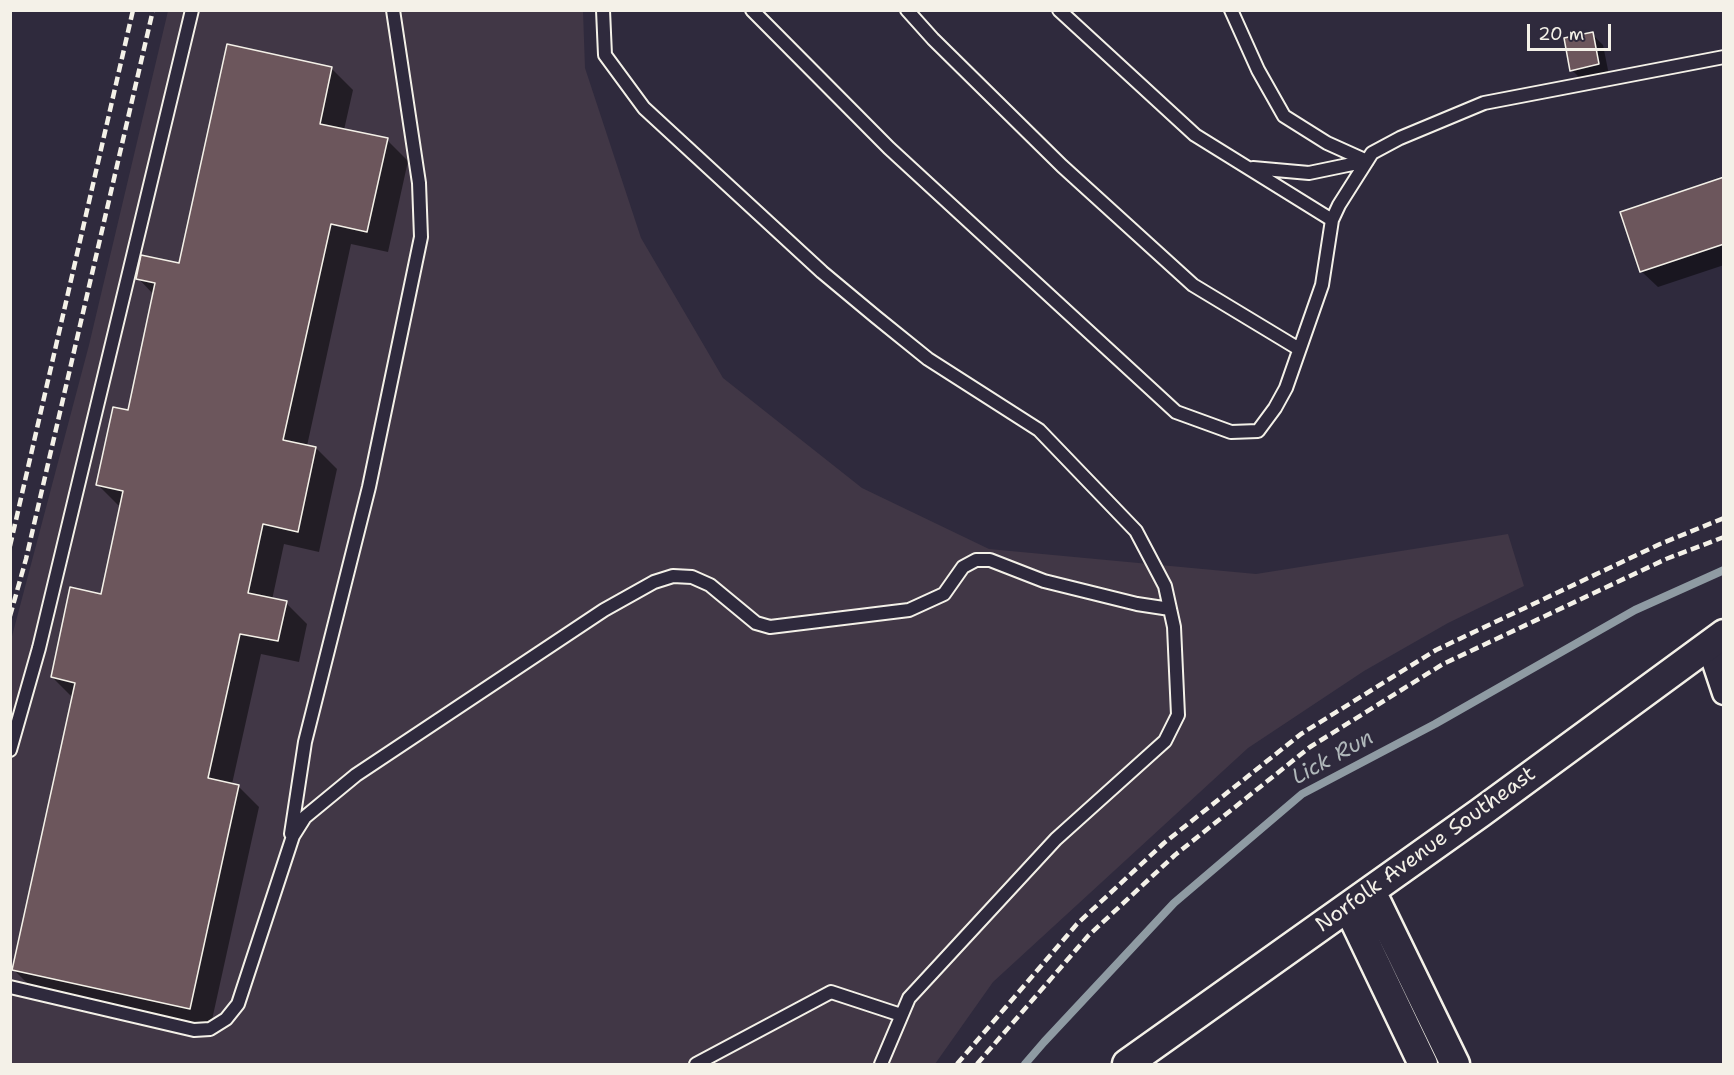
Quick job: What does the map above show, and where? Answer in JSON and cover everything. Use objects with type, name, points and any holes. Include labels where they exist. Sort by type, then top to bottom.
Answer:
[{"type":"street","points":[[1716,640],[1724,693]]},
{"type":"street","name":"Norfolk Avenue Southeast","points":[[1127,1065],[1716,640]]},
{"type":"street","points":[[1359,899],[1423,1065]]},
{"type":"street","points":[[1359,899],[1455,1065]]},
{"type":"lane","points":[[10,750],[39,648],[192,10]]},
{"type":"lane","points":[[289,847],[305,742],[369,487],[421,237],[419,183],[393,10]]},
{"type":"lane","points":[[603,10],[605,55],[644,108],[822,272],[876,317],[928,359],[1039,430],[1136,531],[1165,586],[1174,627],[1178,715],[1165,741],[1056,839],[909,998],[881,1065]]},
{"type":"lane","points":[[752,10],[890,148],[1176,412],[1231,432],[1258,431],[1286,388],[1322,285],[1332,220],[1339,204],[1372,153],[1400,138],[1484,103],[1724,57]]},
{"type":"lane","points":[[907,10],[933,39],[1062,166],[1193,285],[1299,349]]},
{"type":"lane","points":[[1059,10],[1195,135],[1332,220]]},
{"type":"lane","points":[[1231,10],[1258,70],[1284,116],[1327,143],[1367,161]]},
{"type":"lane","points":[[1248,168],[1308,173],[1367,161]]},
{"type":"lane","points":[[10,987],[194,1030],[210,1029],[226,1019],[238,1004],[289,847],[305,817],[356,774],[604,610],[654,582],[674,576],[692,577],[710,585],[756,623],[771,627],[909,610],[944,594],[963,567],[976,561],[990,561],[1044,581],[1137,604],[1170,609]]},
{"type":"lane","points":[[696,1065],[831,992],[901,1015]]},
{"type":"shaded area","points":[[168,11],[583,11],[585,68],[641,238],[723,378],[862,488],[989,549],[1256,574],[1508,534],[1524,586],[1448,623],[1364,671],[1248,748],[993,982],[935,1064],[11,1064],[11,640],[89,345]]},
{"type":"building","points":[[1593,32],[1599,64],[1570,71],[1564,38]]},
{"type":"building","points":[[227,44],[332,67],[320,124],[388,138],[367,232],[331,224],[283,440],[316,447],[298,532],[263,524],[248,593],[287,601],[278,641],[240,634],[208,778],[239,785],[190,1009],[12,970],[75,683],[51,677],[70,587],[101,594],[123,491],[96,485],[113,407],[128,410],[155,283],[136,279],[141,255],[179,263]]},
{"type":"building","points":[[1724,177],[1724,244],[1640,272],[1620,212]]},
{"type":"waterway","name":"Lick Run","points":[[1025,1064],[1174,903],[1302,794],[1435,724],[1635,610],[1724,570]]},
{"type":"railway","points":[[10,546],[133,10]]},
{"type":"railway","points":[[10,616],[26,559],[153,10]]},
{"type":"railway","points":[[957,1064],[1077,924],[1164,843],[1301,734],[1436,650],[1660,544],[1724,518]]},
{"type":"railway","points":[[977,1064],[1088,936],[1175,855],[1310,747],[1443,664],[1666,559],[1724,537]]}]
